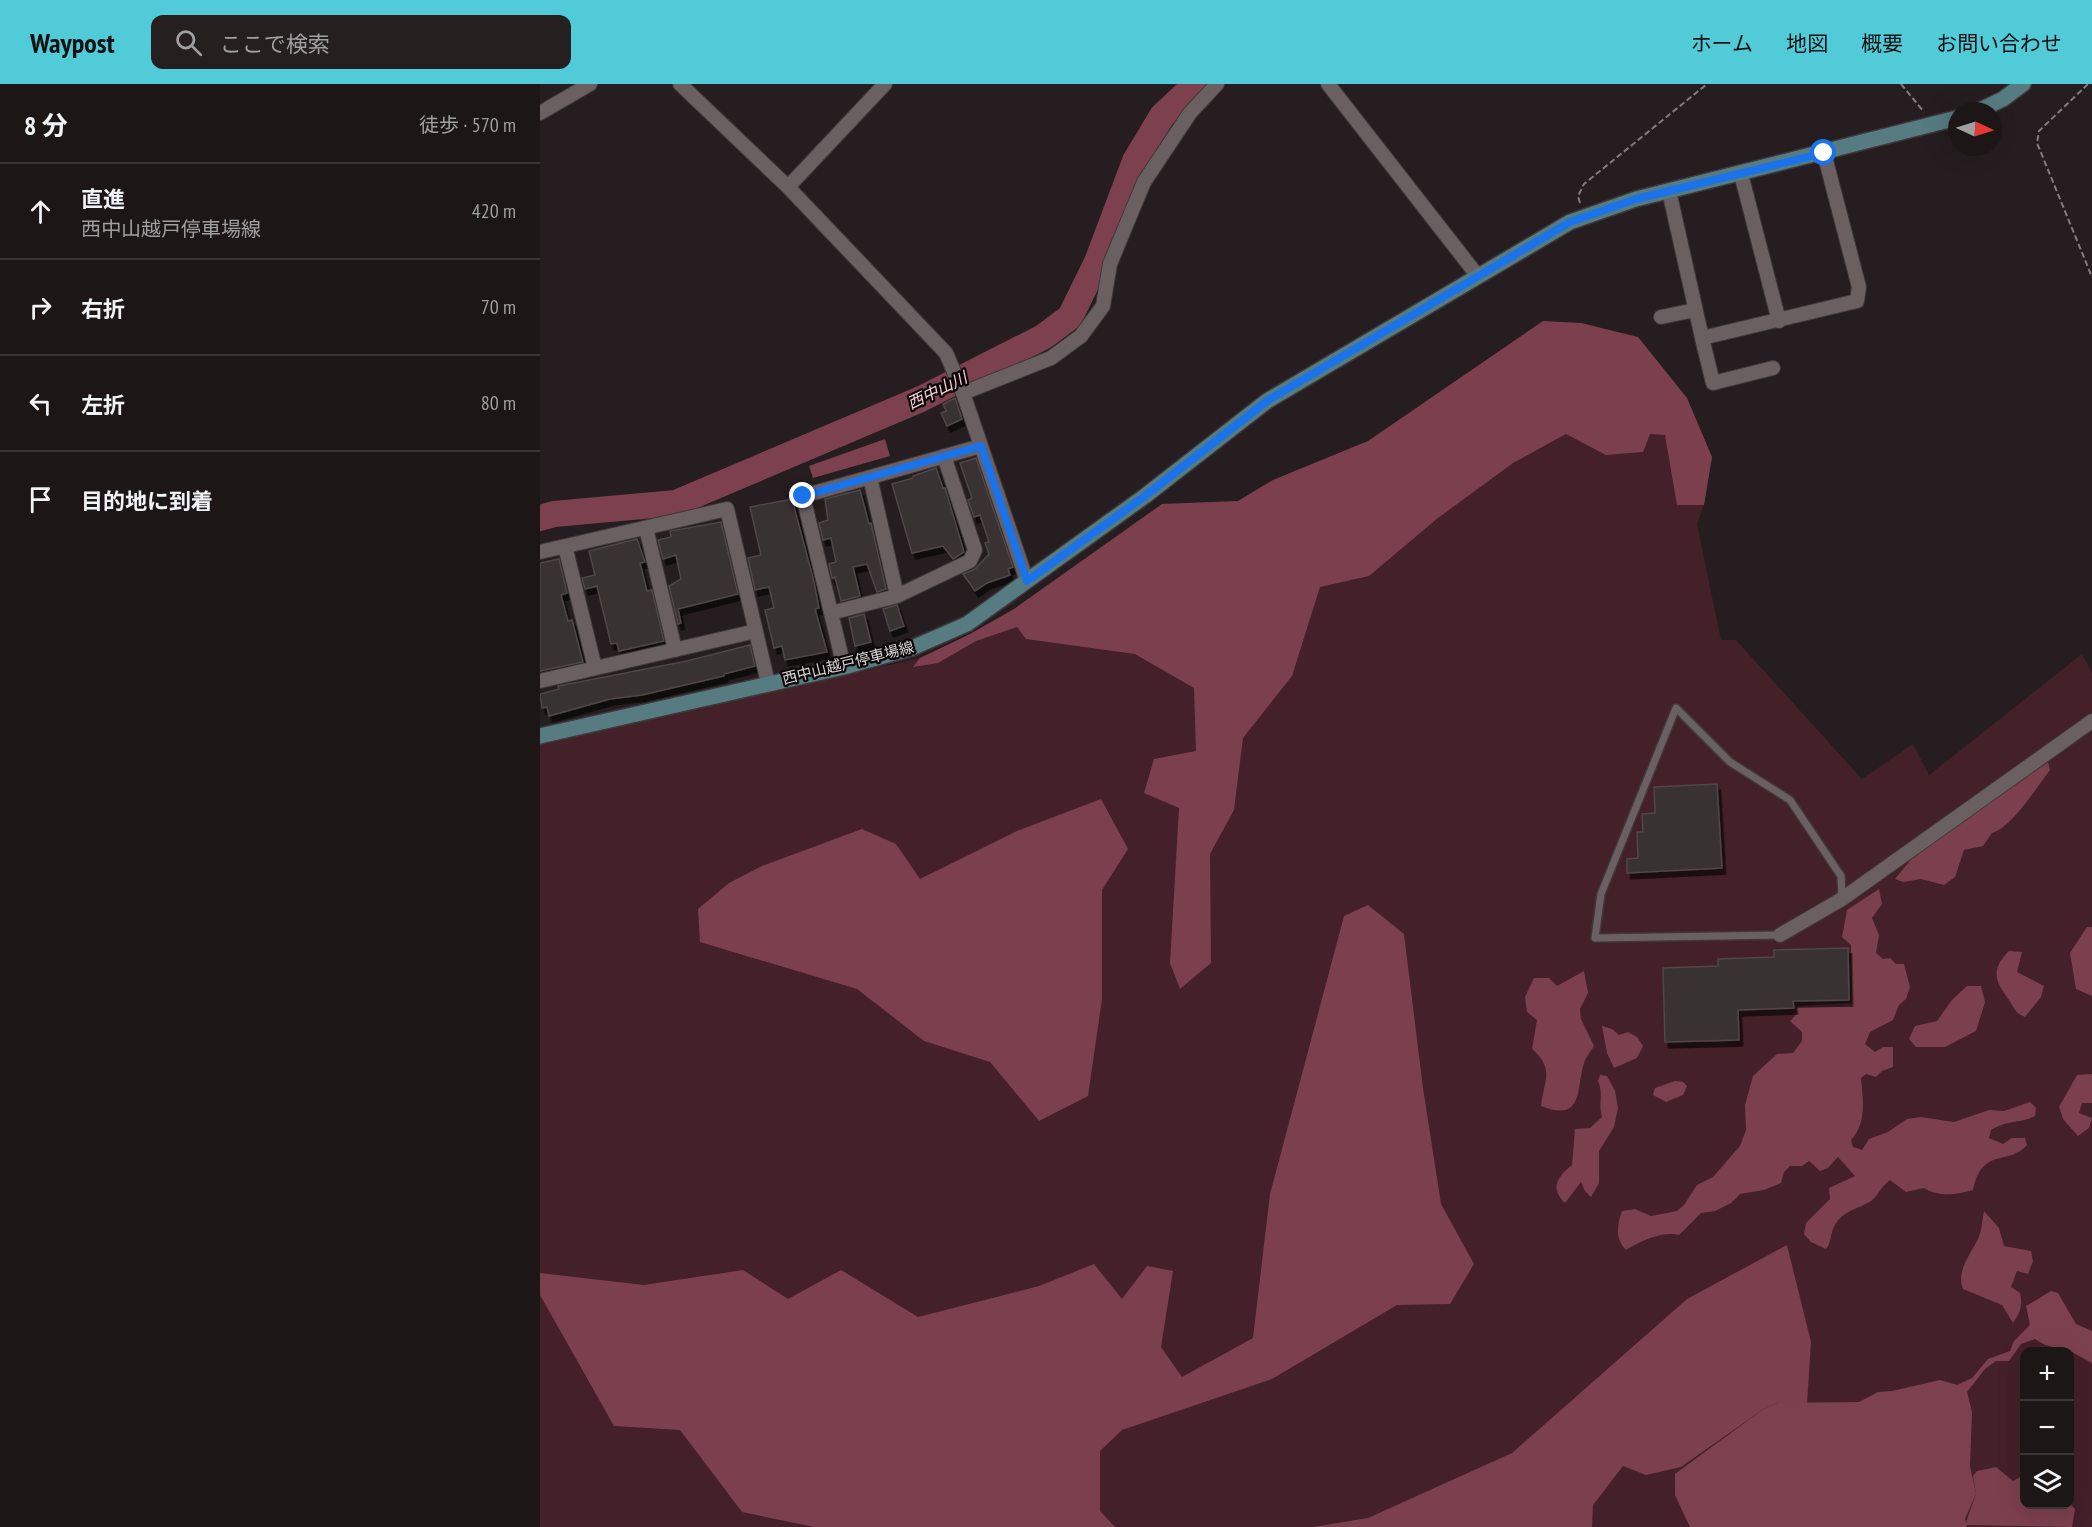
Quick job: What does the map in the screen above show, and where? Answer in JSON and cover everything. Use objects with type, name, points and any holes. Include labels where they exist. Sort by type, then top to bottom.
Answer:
[{"type":"main road","points":[[1997,102],[2023,84]]},
{"type":"main road","name":"西中山越戸停車場線","points":[[540,736],[844,667],[912,648],[967,624],[1145,496],[1267,401],[1563,226],[1636,199],[1948,121]]},
{"type":"street","points":[[540,113],[590,84]]},
{"type":"street","points":[[680,84],[788,187],[946,353],[963,391],[1027,581]]},
{"type":"street","points":[[788,187],[885,84]]},
{"type":"street","points":[[963,391],[1051,358],[1081,336],[1103,306],[1110,264],[1126,219],[1144,182],[1190,113],[1217,84]]},
{"type":"street","points":[[1328,84],[1478,275]]},
{"type":"street","points":[[1702,338],[1857,301],[1859,287],[1824,153]]},
{"type":"street","points":[[1741,174],[1779,321]]},
{"type":"street","points":[[1669,191],[1713,383],[1773,368]]},
{"type":"street","points":[[1660,317],[1695,310]]},
{"type":"street","points":[[844,667],[803,496],[981,446]]},
{"type":"street","points":[[831,613],[897,596],[970,561],[975,550],[944,456]]},
{"type":"street","points":[[870,477],[897,596]]},
{"type":"street","points":[[540,552],[727,509],[768,683]]},
{"type":"street","points":[[646,528],[675,650]]},
{"type":"street","points":[[566,546],[595,668]]},
{"type":"street","points":[[540,681],[756,631]]},
{"type":"street","points":[[1780,935],[1842,899],[2092,721]]},
{"type":"lane","points":[[1780,935],[1595,938],[1601,894],[1676,708],[1730,762],[1790,800],[1841,876],[1842,899]]},
{"type":"path","points":[[1584,218],[1578,196],[1584,184],[1707,84]]},
{"type":"path","points":[[1901,84],[1934,126]]},
{"type":"path","points":[[2088,84],[2039,131],[2037,142],[2092,277]]},
{"type":"shaded area","points":[[1543,321],[1581,323],[1638,337],[1687,398],[1712,457],[1704,505],[1697,524],[1721,640],[1736,640],[1862,779],[1913,744],[1929,775],[2082,654],[2092,673],[2092,1527],[540,1527],[540,745],[920,658],[970,634],[1014,609],[1162,504],[1238,501],[1273,480],[1368,441]]},
{"type":"shaded area","points":[[1543,321],[1581,323],[1638,337],[1687,398],[1712,457],[1704,505],[1677,505],[1665,435],[1650,434],[1643,452],[1606,455],[1566,434],[1513,463],[1438,518],[1369,576],[1320,587],[1292,676],[1243,738],[1234,810],[1210,854],[1211,963],[1180,989],[1170,963],[1179,808],[1144,793],[1154,759],[1196,751],[1194,688],[1135,654],[1026,639],[1017,627],[976,641],[938,663],[913,667],[920,658],[970,634],[1014,609],[1162,504],[1238,501],[1273,480],[1368,441]]},
{"type":"shaded area","points":[[885,439],[890,456],[813,478],[809,466]]},
{"type":"shaded area","points":[[2048,762],[2050,770],[2015,815],[1999,830],[1992,833],[1983,846],[1964,850],[1955,877],[1944,885],[1921,879],[1903,882],[1895,879],[1913,857]]},
{"type":"shaded area","points":[[1101,799],[1128,849],[1102,890],[1102,999],[1088,1096],[1039,1121],[990,1062],[924,1041],[857,989],[700,942],[698,909],[729,883],[762,866],[862,829],[896,844],[920,879],[1017,831]]},
{"type":"shaded area","points":[[1879,889],[1882,904],[1872,918],[1879,935],[1876,953],[1883,959],[1890,958],[1896,964],[1904,964],[1910,987],[1906,999],[1899,1005],[1893,1020],[1870,1032],[1865,1044],[1875,1052],[1883,1047],[1893,1047],[1893,1067],[1882,1071],[1876,1077],[1866,1074],[1861,1078],[1863,1111],[1860,1126],[1851,1140],[1853,1147],[1862,1150],[1869,1139],[1888,1132],[1907,1119],[1921,1117],[1954,1122],[1989,1110],[2004,1111],[2030,1102],[2036,1108],[2035,1116],[1997,1127],[1991,1130],[1989,1138],[2003,1144],[2012,1138],[2025,1138],[2027,1145],[2011,1155],[1989,1162],[1977,1176],[1973,1190],[1967,1192],[1942,1194],[1924,1188],[1906,1192],[1890,1180],[1871,1201],[1850,1211],[1837,1221],[1826,1249],[1811,1242],[1804,1234],[1806,1223],[1830,1199],[1829,1188],[1855,1176],[1838,1157],[1828,1168],[1820,1171],[1809,1161],[1802,1166],[1790,1166],[1784,1172],[1781,1183],[1764,1190],[1740,1194],[1731,1203],[1715,1211],[1701,1213],[1679,1235],[1666,1234],[1645,1240],[1626,1250],[1622,1246],[1618,1232],[1622,1211],[1635,1209],[1651,1216],[1677,1211],[1684,1205],[1697,1185],[1713,1177],[1740,1146],[1746,1130],[1745,1105],[1753,1076],[1777,1054],[1793,1053],[1802,1041],[1802,1032],[1790,1021],[1795,1016],[1797,1006],[1852,1003],[1851,945],[1842,937],[1847,910]]},
{"type":"shaded area","points":[[1368,905],[1404,934],[1423,1088],[1441,1204],[1474,1264],[1450,1304],[1397,1305],[1272,1379],[1122,1430],[1100,1451],[1100,1511],[1115,1527],[814,1527],[742,1512],[680,1430],[614,1426],[540,1295],[540,1273],[644,1285],[743,1270],[788,1299],[841,1270],[918,1317],[1039,1286],[1094,1264],[1122,1299],[1147,1266],[1173,1271],[1161,1347],[1182,1377],[1253,1338],[1270,1194],[1344,916]]},
{"type":"shaded area","points":[[2087,927],[2092,927],[2092,996],[2076,989],[2070,953]]},
{"type":"shaded area","points":[[2009,951],[2022,952],[2017,972],[2044,986],[2041,997],[2025,1017],[2016,1010],[1998,981],[1999,964]]},
{"type":"shaded area","points":[[1584,971],[1588,993],[1580,1009],[1581,1019],[1594,1046],[1584,1063],[1576,1101],[1565,1110],[1555,1110],[1541,1106],[1546,1069],[1544,1063],[1532,1049],[1537,1020],[1527,1012],[1525,997],[1534,978],[1549,978],[1557,986]]},
{"type":"shaded area","points":[[1967,986],[1981,986],[1985,1002],[1976,1031],[1945,1047],[1916,1047],[1909,1039],[1915,1026],[1937,1021],[1952,1000]]},
{"type":"shaded area","points":[[1602,1026],[1612,1029],[1619,1035],[1628,1032],[1637,1037],[1643,1046],[1637,1058],[1614,1068],[1607,1053]]},
{"type":"shaded area","points":[[2092,1074],[2092,1103],[2082,1103],[2079,1113],[2092,1118],[2089,1128],[2078,1136],[2063,1119],[2059,1107],[2077,1075]]},
{"type":"shaded area","points":[[1600,1075],[1607,1076],[1615,1091],[1618,1108],[1614,1127],[1599,1151],[1599,1183],[1591,1197],[1581,1182],[1565,1203],[1557,1192],[1557,1182],[1572,1165],[1575,1129],[1590,1128],[1602,1117],[1601,1090],[1598,1081]]},
{"type":"shaded area","points":[[1675,1081],[1683,1082],[1687,1086],[1683,1095],[1666,1102],[1653,1095],[1655,1088]]},
{"type":"shaded area","points":[[1984,1211],[1999,1228],[2004,1246],[2031,1251],[2033,1261],[2028,1274],[2017,1271],[2011,1287],[2020,1293],[2021,1301],[2019,1312],[2013,1323],[2002,1305],[1963,1289],[1961,1282],[1963,1269],[1979,1236]]},
{"type":"shaded area","points":[[1787,1245],[1811,1342],[1807,1404],[1778,1403],[1762,1410],[1681,1467],[1646,1475],[1623,1466],[1593,1505],[1592,1527],[1313,1527],[1368,1518],[1512,1453],[1687,1299]]},
{"type":"shaded area","points":[[2051,1291],[2058,1293],[2076,1324],[2092,1331],[2092,1363],[2074,1353],[2074,1347],[2053,1347],[2035,1339],[2021,1344],[2009,1361],[1996,1361],[1985,1369],[1967,1392],[1972,1412],[1970,1466],[1976,1494],[1965,1519],[1967,1527],[1690,1527],[1675,1495],[1675,1474],[1762,1410],[1778,1403],[1859,1402],[1878,1392],[1940,1380],[1957,1385],[1972,1378],[1988,1359],[2010,1351],[2014,1341],[2030,1325],[2026,1306]]},
{"type":"shaded area","points":[[1996,1467],[2013,1481],[2020,1477],[2020,1509],[2074,1508],[2075,1509],[2072,1527],[1965,1525],[1976,1494],[1973,1476],[1977,1471]]},
{"type":"building","points":[[955,398],[962,419],[947,426],[941,413],[946,411],[943,404]]},
{"type":"building","points":[[976,458],[1013,567],[1008,569],[1010,575],[987,583],[975,591],[963,574],[975,569],[989,554],[985,543],[989,542],[980,515],[974,517],[968,500],[972,498],[960,463]]},
{"type":"building","points":[[936,468],[943,488],[945,488],[964,552],[953,559],[943,546],[912,553],[892,484]]},
{"type":"building","points":[[860,490],[869,524],[871,523],[886,589],[877,592],[867,564],[853,567],[860,596],[841,601],[829,564],[836,562],[831,538],[823,540],[819,523],[828,520],[825,499]]},
{"type":"building","points":[[792,499],[814,582],[819,608],[815,609],[827,652],[785,660],[782,646],[774,648],[765,610],[774,608],[769,587],[755,590],[748,558],[761,555],[750,507]]},
{"type":"building","points":[[721,522],[738,594],[678,609],[681,623],[678,624],[669,586],[681,579],[676,555],[663,559],[658,540],[671,537],[670,531]]},
{"type":"building","points":[[637,539],[645,562],[640,563],[647,591],[652,590],[664,641],[619,651],[617,643],[611,644],[597,586],[585,589],[582,578],[595,575],[589,551]]},
{"type":"building","points":[[559,559],[567,593],[561,595],[568,621],[572,620],[583,662],[540,671],[540,563]]},
{"type":"building","points":[[897,605],[904,626],[890,631],[883,609]]},
{"type":"building","points":[[864,614],[871,642],[855,646],[849,618]]},
{"type":"building","points":[[750,645],[755,666],[724,674],[724,676],[642,695],[610,699],[549,716],[547,707],[542,708],[540,694],[559,689],[558,686],[687,661]]},
{"type":"building","points":[[1717,784],[1722,868],[1627,873],[1627,859],[1638,858],[1637,832],[1643,832],[1642,814],[1655,813],[1654,787]]},
{"type":"building","points":[[1848,948],[1849,1000],[1793,1001],[1794,1008],[1738,1010],[1739,1040],[1665,1042],[1663,968],[1718,966],[1718,959],[1774,957],[1774,950]]},
{"type":"waterway","name":"西中山川","points":[[540,518],[554,514],[676,503],[921,399],[1043,337],[1070,317],[1097,262],[1135,161],[1162,116],[1196,84]]},
{"type":"route","points":[[803,496],[981,446],[1027,581],[1145,496],[1267,401],[1570,222],[1636,199],[1824,153]]}]
